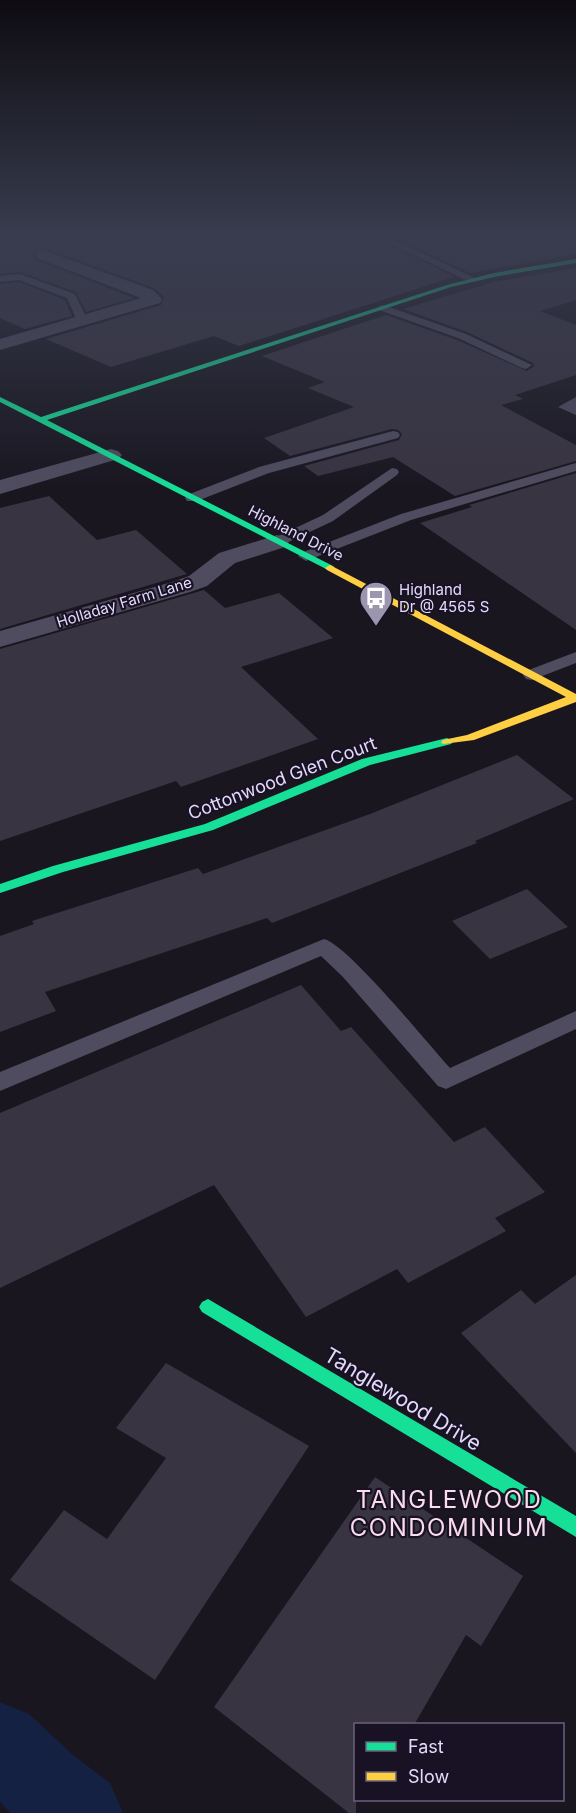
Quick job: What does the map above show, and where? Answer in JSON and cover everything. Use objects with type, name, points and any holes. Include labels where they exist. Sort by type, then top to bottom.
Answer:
[{"type":"street","points":[[0,345],[82,321]]},
{"type":"street","points":[[42,419],[344,321]]},
{"type":"street","name":"Highland Drive","points":[[0,399],[306,556],[575,698]]},
{"type":"street","points":[[0,487],[111,455]]},
{"type":"street","name":"Holladay Farm Lane","points":[[0,639],[181,587],[198,580],[227,558],[277,542]]},
{"type":"street","name":"Cottonwood Glen Court","points":[[0,889],[58,869],[209,827],[366,762],[412,749],[470,738],[575,698]]},
{"type":"street","name":"Tanglewood Drive","points":[[208,1307],[576,1527]]},
{"type":"lane","points":[[419,321],[462,336],[526,365]]},
{"type":"lane","points":[[576,401],[564,407],[576,411]]},
{"type":"lane","points":[[192,498],[264,470],[393,435]]},
{"type":"lane","points":[[306,556],[406,518],[576,467]]},
{"type":"lane","points":[[277,542],[328,518],[392,472]]},
{"type":"lane","points":[[532,675],[576,657]]},
{"type":"lane","points":[[0,1082],[324,946],[351,972],[446,1080],[576,1019]]},
{"type":"building","points":[[6,321],[55,321],[25,329]]},
{"type":"building","points":[[108,321],[318,321],[239,346],[214,336],[111,367],[46,339]]},
{"type":"building","points":[[369,321],[402,321],[457,340],[527,371],[534,366],[533,363],[467,332],[435,321],[565,321],[576,325],[576,375],[515,395],[523,399],[501,405],[576,445],[576,461],[455,496],[393,457],[318,476],[304,466],[399,440],[402,434],[398,430],[392,429],[290,456],[264,438],[354,407],[308,388],[325,382],[262,356]]},
{"type":"building","points":[[576,473],[576,630],[420,523],[472,507],[469,505]]},
{"type":"building","points":[[49,496],[97,540],[136,530],[187,574],[0,629],[0,508]]},
{"type":"building","points":[[204,590],[225,608],[279,593],[333,638],[241,667],[318,739],[181,787],[176,781],[0,841],[0,649]]},
{"type":"building","points":[[517,755],[574,799],[475,841],[477,843],[272,923],[267,918],[45,992],[56,1011],[0,1032],[0,936],[34,924],[32,921],[198,868],[203,874],[370,814]]},
{"type":"building","points":[[527,889],[568,927],[490,959],[452,921]]},
{"type":"building","points":[[301,985],[341,1031],[351,1027],[454,1142],[485,1127],[545,1192],[495,1218],[506,1231],[408,1283],[397,1269],[306,1317],[214,1185],[0,1288],[0,1113]]},
{"type":"building","points":[[576,1275],[576,1453],[461,1333],[521,1290],[535,1304]]},
{"type":"building","points":[[166,1363],[309,1446],[155,1680],[10,1580],[64,1510],[107,1539],[166,1458],[116,1428]]},
{"type":"building","points":[[375,1477],[523,1576],[481,1646],[466,1635],[415,1723],[354,1723],[356,1813],[349,1813],[214,1707]]},
{"type":"waterway","points":[[0,1743],[43,1785],[80,1813]]},
{"type":"traffic: fast","points":[[42,419],[343,321]]},
{"type":"traffic: fast","points":[[0,399],[330,568]]},
{"type":"traffic: fast","points":[[0,889],[58,869],[209,827],[366,762],[447,742]]},
{"type":"traffic: fast","points":[[208,1307],[576,1527]]},
{"type":"traffic: slow","points":[[330,568],[576,698]]},
{"type":"traffic: slow","points":[[447,742],[470,738],[575,698]]},
{"type":"place","name":"Highland Dr @ 4565 S","points":[[376,627]]},
{"type":"district","name":"TANGLEWOOD CONDOMINIUM","points":[[449,1513]]}]
